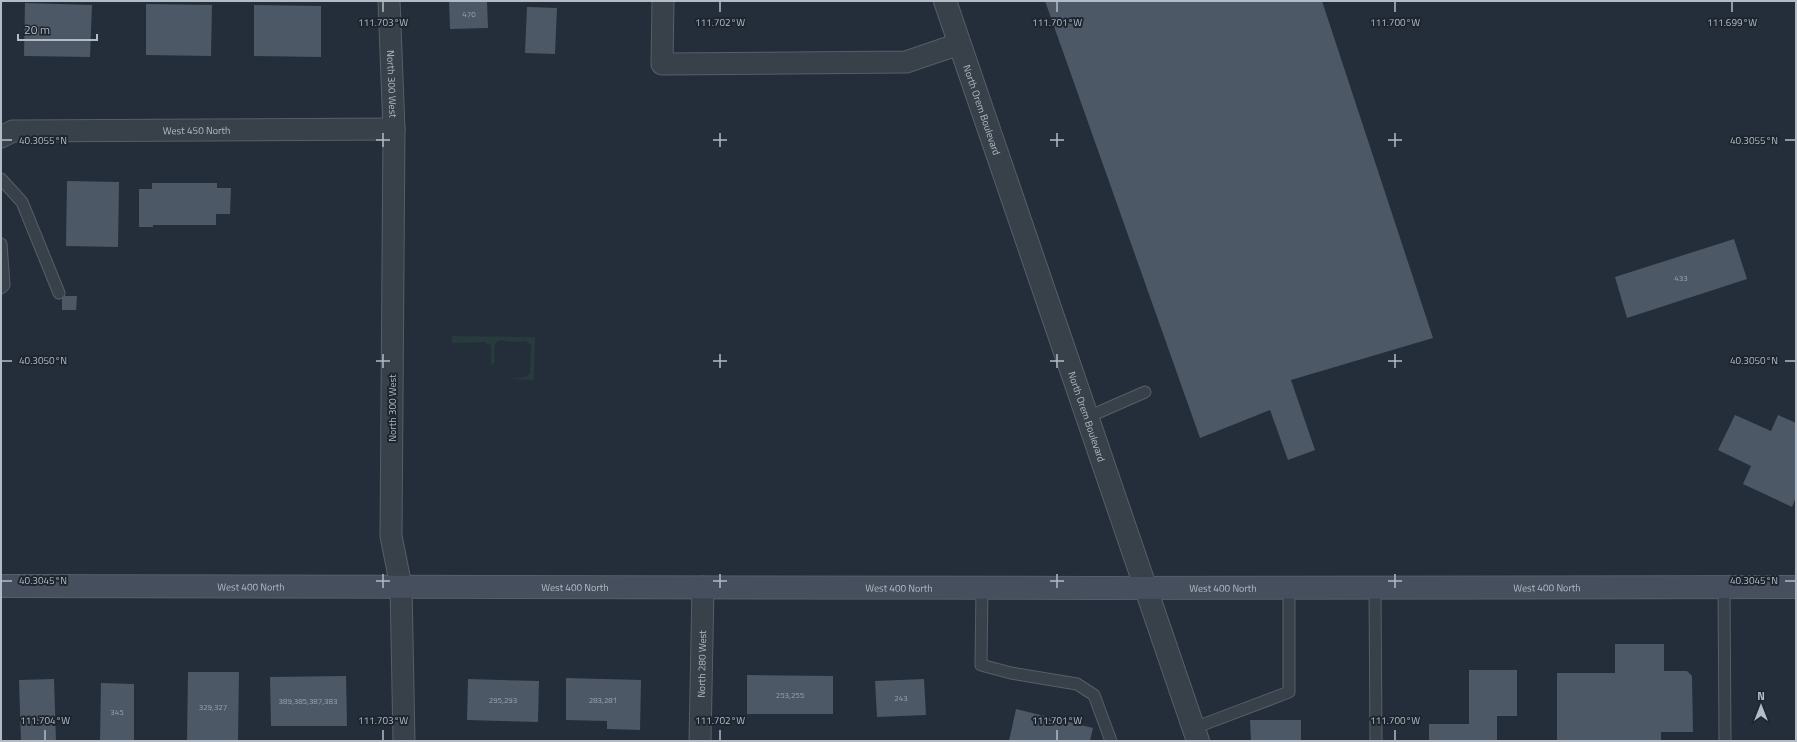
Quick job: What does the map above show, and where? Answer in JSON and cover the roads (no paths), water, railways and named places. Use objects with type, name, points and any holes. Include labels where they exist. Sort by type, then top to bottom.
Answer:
[{"type":"main road","name":"West 400 North","points":[[1,586],[982,588],[1796,587]]},
{"type":"street","name":"North 300 West","points":[[389,1],[394,129],[391,536],[401,586],[404,741]]},
{"type":"street","points":[[663,1],[662,64],[906,62],[959,44]]},
{"type":"street","name":"North Orem Boulevard","points":[[945,1],[1147,588],[1196,735]]},
{"type":"street","name":"West 450 North","points":[[1,137],[13,131],[394,129]]},
{"type":"street","name":"North 280 West","points":[[700,741],[704,587]]},
{"type":"lane","points":[[1,179],[22,202],[58,293]]},
{"type":"lane","points":[[1,244],[4,285],[1,288]]},
{"type":"lane","points":[[1088,417],[1145,392]]},
{"type":"lane","points":[[1724,587],[1726,741]]},
{"type":"lane","points":[[982,588],[981,665],[1011,673],[1077,684],[1094,695],[1111,741]]},
{"type":"lane","points":[[1196,735],[1289,692],[1289,588]]},
{"type":"lane","points":[[1375,588],[1376,741]]}]
